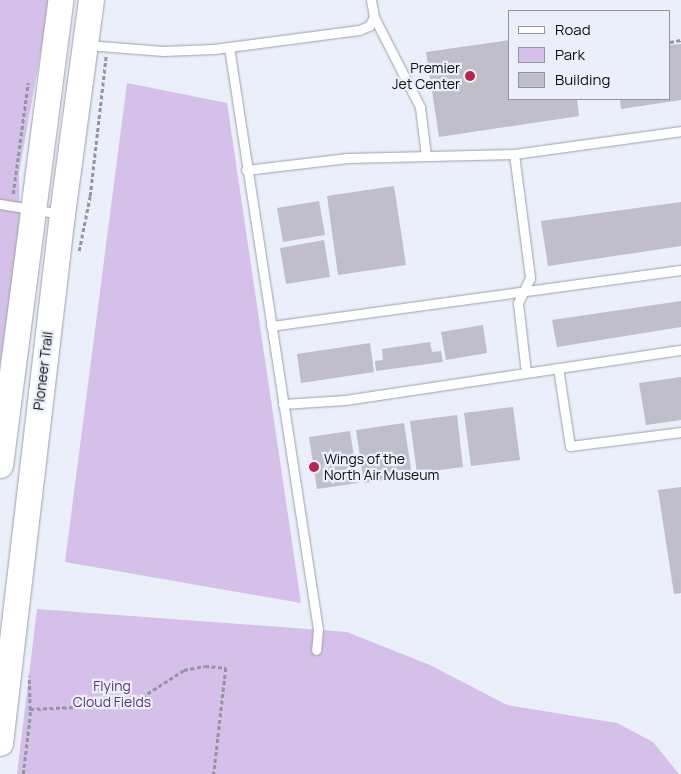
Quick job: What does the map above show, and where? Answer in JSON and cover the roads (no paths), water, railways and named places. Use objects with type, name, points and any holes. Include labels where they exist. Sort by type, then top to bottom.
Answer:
[{"type":"main road","points":[[0,465],[60,0]]},
{"type":"main road","name":"Pioneer Trail","points":[[0,743],[4,676],[91,0]]},
{"type":"lane","points":[[371,0],[374,17],[420,107],[426,156]]},
{"type":"lane","points":[[85,44],[163,51],[229,47],[359,30],[369,26],[374,17]]},
{"type":"lane","points":[[229,47],[246,170],[318,629],[316,650]]},
{"type":"lane","points":[[246,170],[347,158],[514,154],[681,131]]},
{"type":"lane","points":[[514,154],[530,278],[521,292],[518,303],[526,373]]},
{"type":"lane","points":[[0,204],[62,214]]},
{"type":"lane","points":[[271,326],[681,270]]},
{"type":"lane","points":[[283,404],[346,400],[681,350]]},
{"type":"lane","points":[[558,368],[570,446],[681,432]]},
{"type":"place","name":"Premier Jet Center","points":[[470,76]]},
{"type":"place","name":"Wings of the North Air Museum","points":[[314,467]]},
{"type":"park label","name":"Flying Cloud Fields","points":[[112,694]]}]
